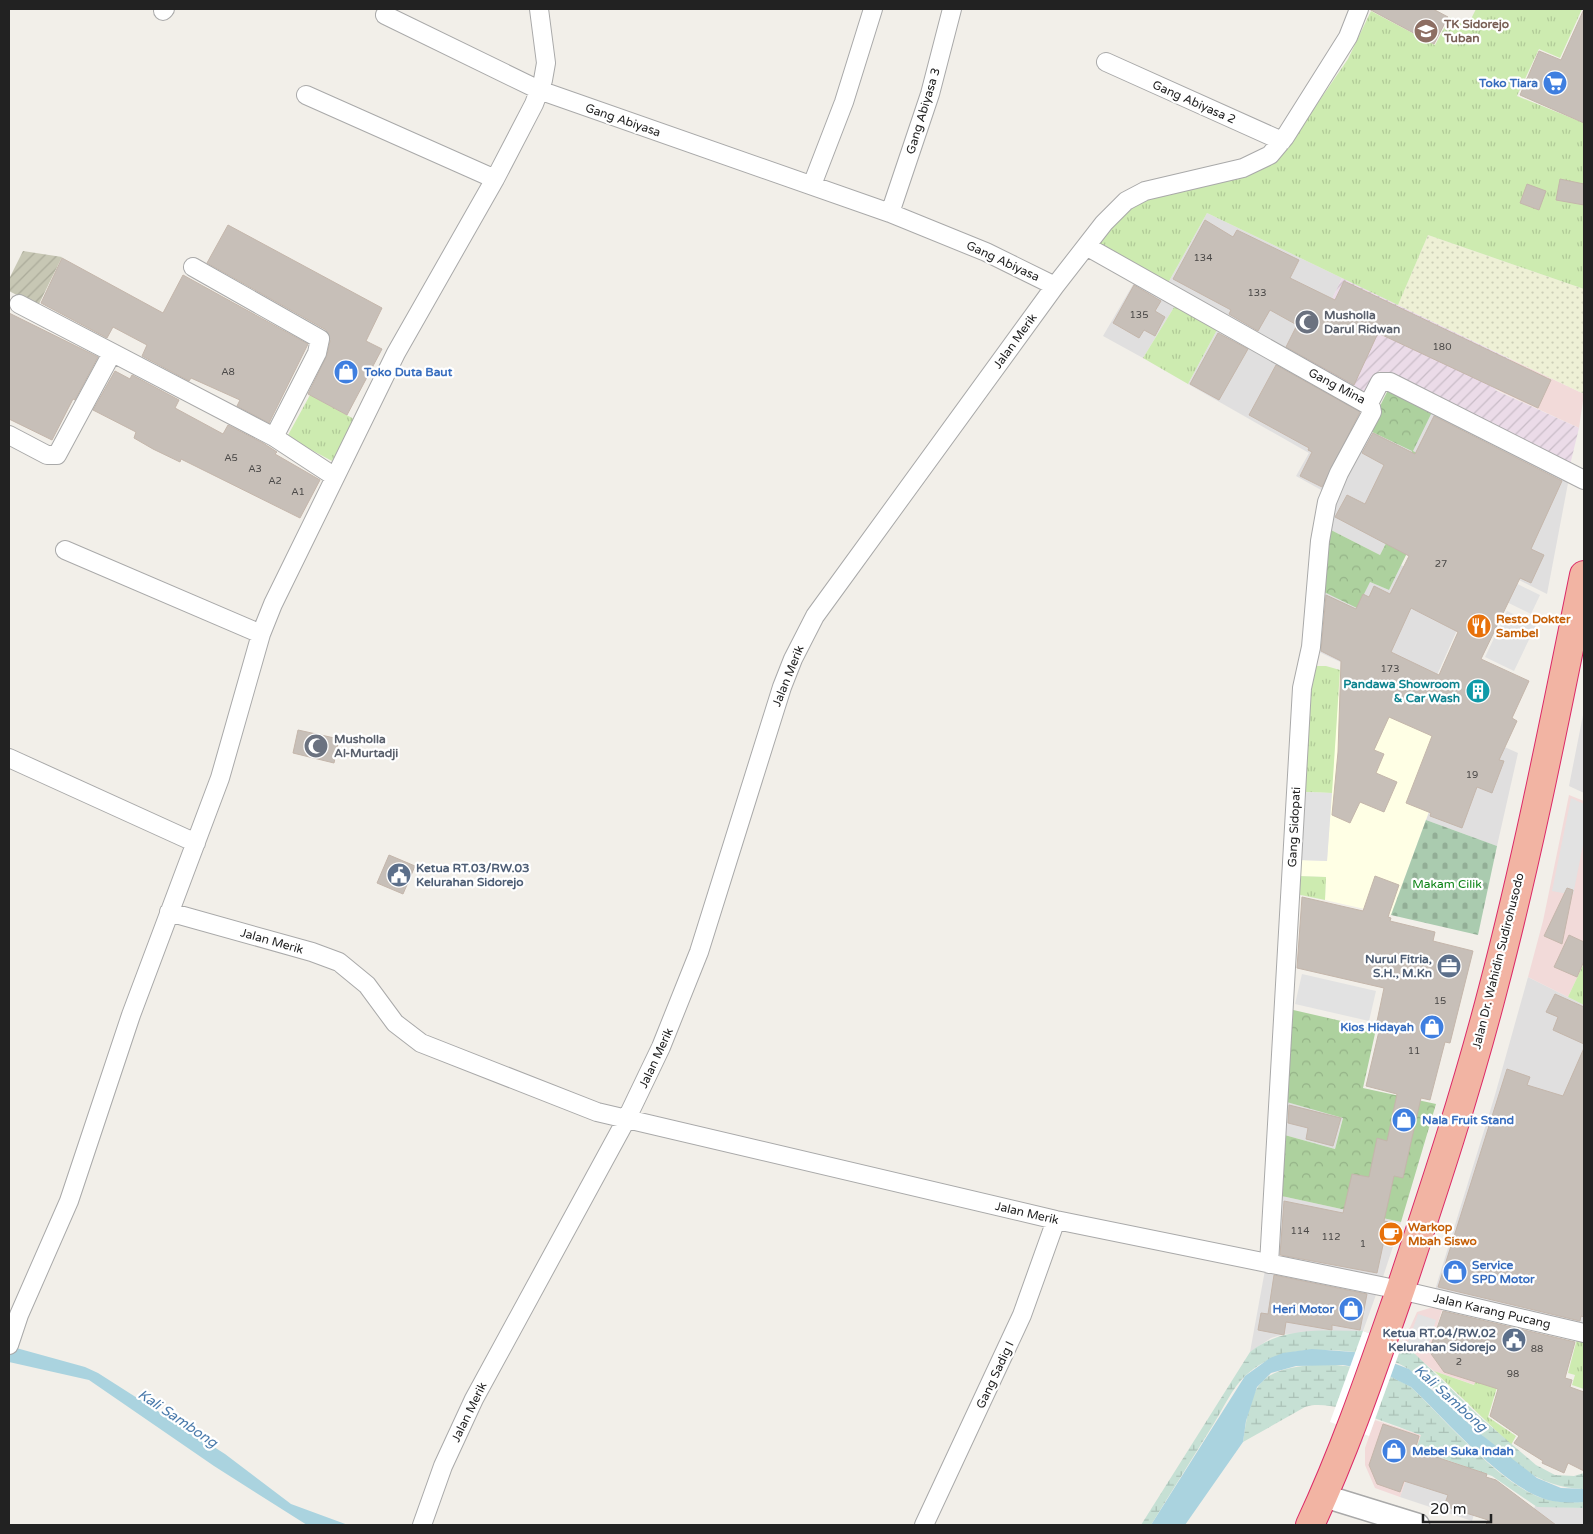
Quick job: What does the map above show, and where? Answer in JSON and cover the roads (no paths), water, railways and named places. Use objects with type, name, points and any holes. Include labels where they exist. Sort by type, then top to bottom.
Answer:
[{"type":"highway","name":"Jalan Dr. Wahidin Sudirohusodo","points":[[1310,1525],[1351,1430],[1451,1137],[1494,986],[1542,780],[1584,575]]},
{"type":"street","points":[[11,1337],[69,1201],[131,1015],[196,843],[230,746],[261,634],[283,581],[396,353],[495,179],[539,90],[546,63],[539,9]]},
{"type":"street","points":[[812,185],[844,102],[873,9]]},
{"type":"street","name":"Gang Abiyasa 3","points":[[890,213],[930,94],[952,9]]},
{"type":"street","name":"Gang Abiyasa","points":[[385,15],[539,90],[890,213],[986,252],[1055,286],[1114,212],[1136,195],[1163,185],[1252,165],[1270,155],[1282,141],[1348,37],[1355,10]]},
{"type":"street","name":"Gang Abiyasa 2","points":[[1106,62],[1282,141]]},
{"type":"street","points":[[306,95],[495,179]]},
{"type":"street","name":"Gang Mina","points":[[1086,246],[1368,405],[1380,382],[1390,382],[1584,480]]},
{"type":"street","points":[[193,267],[320,339],[317,353],[274,437]]},
{"type":"street","name":"Jalan Merik","points":[[422,1525],[443,1466],[474,1399],[626,1120],[661,1048],[690,978],[764,740],[785,680],[805,635],[829,595],[1055,286]]},
{"type":"street","points":[[19,304],[274,437],[335,477]]},
{"type":"street","points":[[9,434],[47,455],[57,455],[112,353]]},
{"type":"street","name":"Gang Sidopati","points":[[1269,1264],[1302,688],[1311,647],[1320,541],[1325,510],[1332,488],[1372,412],[1371,407],[1368,405]]},
{"type":"street","points":[[65,550],[261,634]]},
{"type":"street","points":[[9,758],[196,843]]},
{"type":"street","name":"Jalan Merik","points":[[169,912],[339,962],[367,985],[396,1023],[421,1042],[582,1107],[626,1120],[1056,1220],[1400,1290]]},
{"type":"street","name":"Gang Sadig I","points":[[924,1525],[1014,1333],[1034,1284],[1056,1220]]},
{"type":"street","name":"Jalan Karang Pucang","points":[[1400,1290],[1584,1333]]},
{"type":"street","points":[[1324,1496],[1418,1525]]},
{"type":"water","points":[[9,1346],[85,1367],[98,1373],[225,1454],[291,1504],[348,1525],[307,1525],[214,1466],[89,1380],[9,1362]]},
{"type":"water","points":[[1312,1349],[1367,1353],[1409,1369],[1478,1432],[1537,1478],[1561,1488],[1584,1489],[1584,1502],[1552,1501],[1525,1490],[1491,1465],[1411,1387],[1381,1372],[1343,1365],[1296,1366],[1271,1373],[1257,1387],[1246,1421],[1243,1442],[1185,1525],[1151,1525],[1245,1376],[1270,1358],[1283,1353]]},
{"type":"place","name":"TK Sidorejo Tuban","points":[[1426,31]]},
{"type":"place","name":"Toko Tiara","points":[[1555,83]]},
{"type":"place","name":"Musholla Darul Ridwan","points":[[1307,322]]},
{"type":"place","name":"Toko Duta Baut","points":[[346,372]]},
{"type":"place","name":"Resto Dokter Sambel","points":[[1479,626]]},
{"type":"place","name":"Pandawa Showroom & Car Wash","points":[[1478,691]]},
{"type":"place","name":"Musholla Al-Murtadji","points":[[316,746]]},
{"type":"place","name":"Ketua RT.03/RW.03 Kelurahan Sidorejo","points":[[399,875]]},
{"type":"place","name":"Nurul Fitria, S.H., M.Kn","points":[[1449,966]]},
{"type":"place","name":"Kios Hidayah","points":[[1432,1027]]},
{"type":"place","name":"Nala Fruit Stand","points":[[1404,1120]]},
{"type":"place","name":"Warkop Mbah Siswo","points":[[1391,1234]]},
{"type":"place","name":"Service SPD Motor","points":[[1455,1272]]},
{"type":"place","name":"Heri Motor","points":[[1351,1309]]},
{"type":"place","name":"Ketua RT.04/RW.02 Kelurahan Sidorejo","points":[[1514,1340]]},
{"type":"place","name":"Mebel Suka Indah","points":[[1394,1451]]},
{"type":"park label","name":"Makam Cilik","points":[[1447,884]]},
{"type":"water label","name":"Kali Sambong","points":[[1451,1398]]},
{"type":"water label","name":"Kali Sambong","points":[[178,1418]]}]
